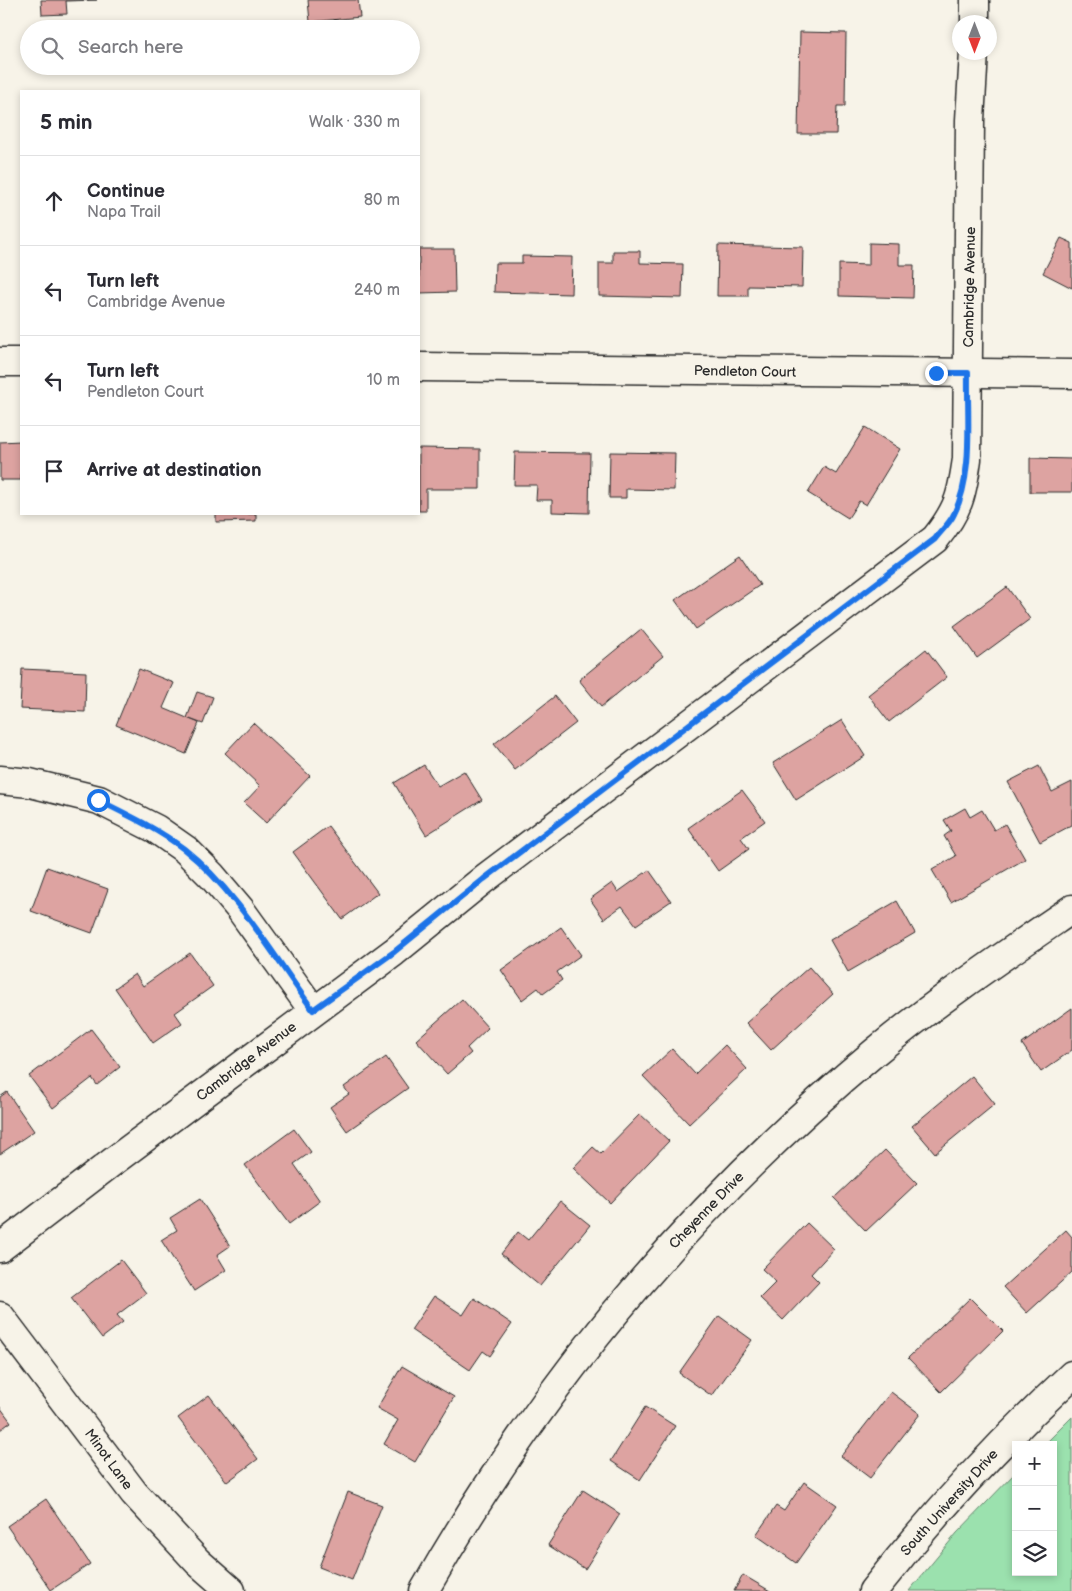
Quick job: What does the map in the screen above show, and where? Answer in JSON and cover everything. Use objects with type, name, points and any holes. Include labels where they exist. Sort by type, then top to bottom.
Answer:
[{"type":"street","points":[[975,0],[975,15]]},
{"type":"street","name":"Cambridge Avenue","points":[[0,1248],[313,1010],[394,952],[484,879],[935,539],[954,516],[963,491],[968,458],[970,120],[974,60]]},
{"type":"street","points":[[0,362],[20,362]]},
{"type":"street","name":"Pendleton Court","points":[[420,367],[1072,374]]},
{"type":"street","points":[[0,780],[30,783],[98,800],[156,829],[186,850],[212,876],[240,909],[313,1010]]},
{"type":"street","name":"Cheyenne Drive","points":[[424,1591],[504,1459],[577,1358],[666,1252],[775,1140],[876,1051],[963,984],[1072,910]]},
{"type":"street","name":"Minot Lane","points":[[0,1316],[134,1493],[198,1562],[231,1591]]},
{"type":"street","name":"South University Drive","points":[[873,1591],[953,1494],[1004,1440],[1072,1375]]},
{"type":"green space","points":[[1072,1417],[1072,1591],[909,1591],[957,1533],[1012,1476],[1012,1576],[1057,1576],[1057,1441],[1048,1441]]},
{"type":"building","points":[[41,0],[97,0],[66,1],[67,14],[42,15]]},
{"type":"building","points":[[308,0],[358,0],[360,17],[310,20]]},
{"type":"building","points":[[800,32],[846,33],[845,106],[837,106],[836,134],[798,134]]},
{"type":"building","points":[[1061,238],[1072,243],[1072,288],[1043,273]]},
{"type":"building","points":[[869,243],[899,244],[899,265],[914,265],[913,298],[839,296],[839,264],[869,265]]},
{"type":"building","points":[[718,245],[803,247],[802,287],[748,286],[748,296],[717,296]]},
{"type":"building","points":[[420,249],[454,249],[455,292],[420,293]]},
{"type":"building","points":[[613,251],[640,251],[640,263],[683,264],[682,298],[599,296],[599,263],[613,263]]},
{"type":"building","points":[[522,256],[572,257],[571,294],[494,292],[495,263],[522,263]]},
{"type":"building","points":[[865,427],[900,449],[866,505],[859,501],[848,518],[808,493],[824,467],[836,474]]},
{"type":"building","points":[[20,441],[20,480],[0,480],[0,442]]},
{"type":"building","points":[[420,448],[480,449],[480,489],[426,489],[426,511],[420,511]]},
{"type":"building","points":[[515,452],[590,453],[589,513],[552,512],[552,500],[536,500],[537,485],[514,485]]},
{"type":"building","points":[[610,452],[675,453],[674,490],[626,489],[626,498],[609,498]]},
{"type":"building","points":[[1030,458],[1072,459],[1072,492],[1030,492]]},
{"type":"building","points":[[216,515],[256,515],[256,521],[216,522]]},
{"type":"building","points":[[740,555],[760,585],[696,629],[675,600]]},
{"type":"building","points":[[1007,587],[1030,619],[977,658],[954,626]]},
{"type":"building","points":[[641,629],[663,656],[601,707],[579,680]]},
{"type":"building","points":[[926,649],[947,677],[889,722],[868,695]]},
{"type":"building","points":[[22,669],[86,672],[85,712],[20,709]]},
{"type":"building","points":[[139,669],[174,683],[163,708],[199,723],[186,754],[116,725]]},
{"type":"building","points":[[197,692],[213,697],[203,724],[187,718]]},
{"type":"building","points":[[555,696],[576,723],[515,770],[494,744]]},
{"type":"building","points":[[842,720],[865,756],[796,800],[773,763]]},
{"type":"building","points":[[253,723],[310,776],[266,823],[244,803],[260,786],[225,753]]},
{"type":"building","points":[[424,765],[438,786],[464,771],[482,800],[426,835],[394,783]]},
{"type":"building","points":[[1039,766],[1052,792],[1072,782],[1072,825],[1040,842],[1008,782]]},
{"type":"building","points":[[742,790],[765,821],[741,838],[749,849],[718,871],[688,828]]},
{"type":"building","points":[[965,808],[970,817],[982,810],[994,830],[1005,824],[1025,859],[951,902],[932,870],[956,856],[944,836],[951,831],[944,820]]},
{"type":"building","points":[[328,826],[378,893],[342,919],[293,852]]},
{"type":"building","points":[[47,867],[108,889],[92,933],[31,911]]},
{"type":"building","points":[[649,870],[671,901],[636,925],[622,906],[604,919],[590,899],[612,883],[618,892]]},
{"type":"building","points":[[897,901],[915,933],[848,972],[830,940]]},
{"type":"building","points":[[561,927],[581,955],[557,972],[562,980],[543,994],[538,988],[522,1000],[501,970]]},
{"type":"building","points":[[190,953],[213,986],[175,1013],[182,1023],[153,1043],[115,988],[135,974],[143,986]]},
{"type":"building","points":[[809,967],[833,994],[771,1050],[746,1023]]},
{"type":"building","points":[[462,999],[488,1028],[467,1048],[471,1053],[447,1074],[416,1040]]},
{"type":"building","points":[[1072,1008],[1072,1050],[1041,1072],[1022,1044]]},
{"type":"building","points":[[91,1029],[120,1067],[97,1085],[92,1078],[53,1108],[29,1076]]},
{"type":"building","points":[[725,1045],[747,1069],[689,1124],[643,1076],[672,1049],[695,1074]]},
{"type":"building","points":[[386,1057],[408,1088],[347,1131],[330,1107],[349,1094],[344,1087]]},
{"type":"building","points":[[972,1076],[995,1104],[935,1153],[912,1126]]},
{"type":"building","points":[[7,1092],[34,1131],[0,1154],[0,1097]]},
{"type":"building","points":[[640,1114],[669,1141],[610,1203],[573,1168],[593,1147],[601,1154]]},
{"type":"building","points":[[294,1129],[311,1152],[294,1164],[320,1201],[289,1224],[245,1165]]},
{"type":"building","points":[[885,1150],[917,1183],[866,1231],[834,1198]]},
{"type":"building","points":[[200,1199],[230,1246],[217,1255],[226,1270],[194,1291],[161,1240],[177,1230],[170,1218]]},
{"type":"building","points":[[560,1201],[590,1225],[540,1286],[501,1254],[518,1232],[528,1240]]},
{"type":"building","points":[[807,1223],[834,1249],[811,1274],[819,1282],[783,1320],[760,1298],[776,1282],[762,1269]]},
{"type":"building","points":[[1066,1230],[1072,1237],[1072,1272],[1027,1313],[1003,1287]]},
{"type":"building","points":[[121,1260],[146,1293],[117,1315],[123,1322],[102,1338],[71,1298]]},
{"type":"building","points":[[434,1296],[463,1315],[474,1298],[512,1324],[490,1356],[483,1351],[470,1370],[411,1330]]},
{"type":"building","points":[[970,1298],[1003,1331],[941,1392],[908,1358]]},
{"type":"building","points":[[719,1316],[752,1340],[712,1396],[679,1373]]},
{"type":"building","points":[[402,1366],[454,1397],[415,1462],[384,1444],[398,1420],[377,1408]]},
{"type":"building","points":[[891,1392],[920,1414],[870,1478],[841,1456]]},
{"type":"building","points":[[209,1395],[258,1459],[227,1482],[178,1418]]},
{"type":"building","points":[[0,1407],[11,1422],[0,1430]]},
{"type":"building","points":[[645,1407],[675,1426],[640,1480],[611,1461]]},
{"type":"building","points":[[804,1482],[837,1505],[796,1563],[756,1535],[776,1506],[784,1511]]},
{"type":"building","points":[[583,1490],[620,1514],[585,1569],[548,1545]]},
{"type":"building","points":[[348,1492],[382,1505],[352,1580],[319,1567]]},
{"type":"building","points":[[46,1499],[90,1564],[51,1590],[7,1526]]},
{"type":"building","points":[[743,1575],[770,1591],[734,1591]]},
{"type":"route","points":[[98,800],[156,829],[186,850],[212,876],[240,909],[313,1010],[394,952],[484,879],[935,539],[954,516],[963,491],[968,458],[966,421],[968,373],[936,373]]}]
